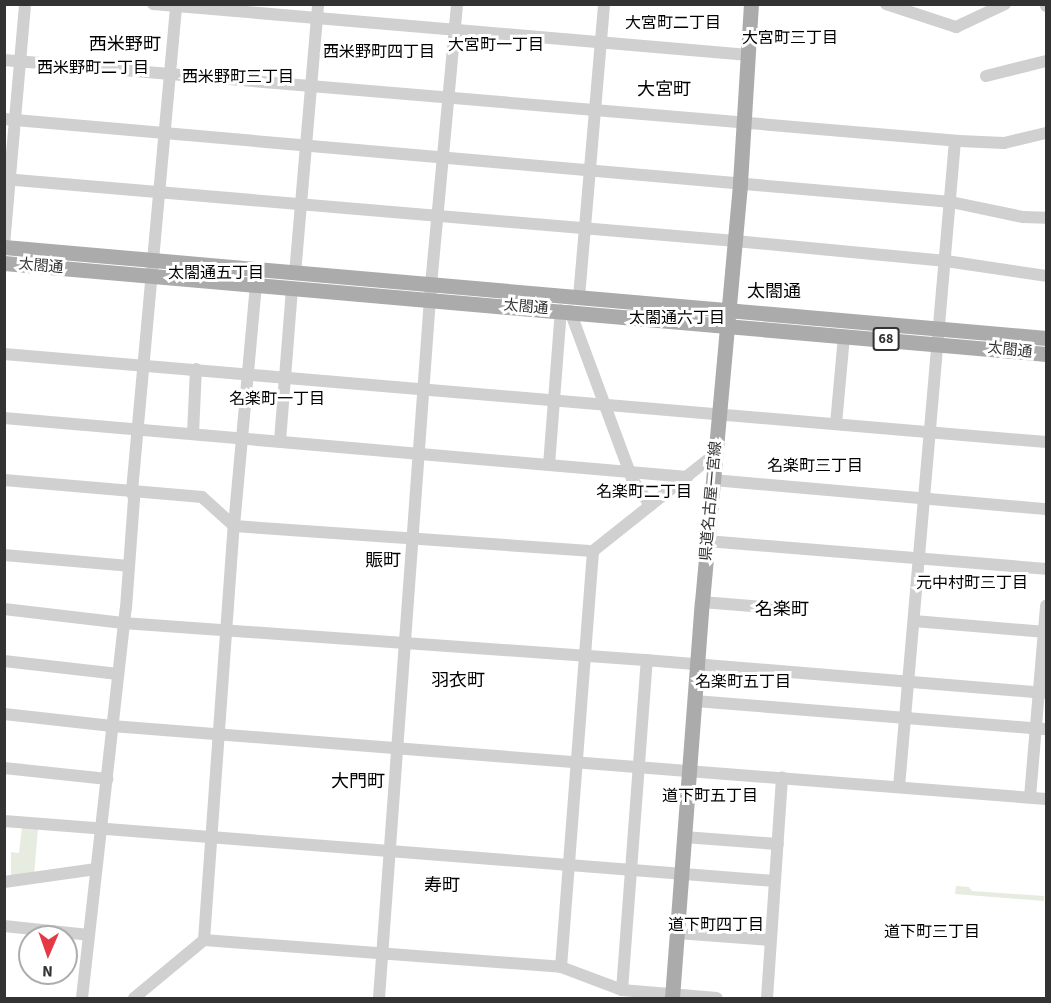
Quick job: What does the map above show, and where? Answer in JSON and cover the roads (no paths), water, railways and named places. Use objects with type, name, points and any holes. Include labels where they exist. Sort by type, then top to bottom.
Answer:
[{"type":"main road","name":"県道名古屋一宮線","points":[[673,997],[707,541],[745,122],[751,4]]},
{"type":"main road","name":"太閤通","points":[[4,246],[256,285],[294,281]]},
{"type":"main road","name":"太閤通","points":[[4,263],[153,268],[431,292],[579,297],[844,336],[1047,338]]},
{"type":"main road","name":"太閤通","points":[[431,292],[566,311],[727,317],[940,337],[1047,354]]},
{"type":"street","points":[[4,246],[10,119],[20,61],[25,4]]},
{"type":"street","points":[[153,4],[317,19],[455,28],[748,55]]},
{"type":"street","points":[[279,441],[318,4]]},
{"type":"street","points":[[379,999],[431,292],[457,4]]},
{"type":"street","points":[[579,297],[604,4]]},
{"type":"street","points":[[886,4],[956,27],[1005,4]]},
{"type":"street","points":[[82,999],[129,566],[134,499],[132,491],[176,6]]},
{"type":"street","points":[[4,60],[311,84],[448,98],[955,141],[1004,143],[1047,133]]},
{"type":"street","points":[[986,76],[1047,61]]},
{"type":"street","points":[[10,119],[306,147],[951,202],[1023,217],[1047,218]]},
{"type":"street","points":[[899,787],[940,337],[955,141]]},
{"type":"street","points":[[7,179],[735,241],[946,261],[1047,276]]},
{"type":"street","points":[[204,940],[225,630],[256,285]]},
{"type":"street","points":[[549,465],[554,401],[566,311]]},
{"type":"street","points":[[566,311],[605,405],[629,472],[650,505]]},
{"type":"street","points":[[836,424],[844,336]]},
{"type":"street","points":[[4,354],[144,364],[424,390],[1047,442]]},
{"type":"street","points":[[193,434],[196,369]]},
{"type":"street","points":[[4,418],[687,477]]},
{"type":"street","points":[[4,480],[202,497],[234,526],[592,551],[715,454]]},
{"type":"street","points":[[713,480],[1047,509]]},
{"type":"street","points":[[707,541],[1047,569]]},
{"type":"street","points":[[561,967],[592,551]]},
{"type":"street","points":[[4,555],[129,566]]},
{"type":"street","points":[[702,602],[802,610]]},
{"type":"street","points":[[1030,797],[1041,729],[1047,606]]},
{"type":"street","points":[[4,609],[123,623],[647,660],[1043,693]]},
{"type":"street","points":[[914,621],[1045,632]]},
{"type":"street","points":[[622,990],[647,660]]},
{"type":"street","points":[[4,661],[118,674]]},
{"type":"street","points":[[695,701],[1041,729]]},
{"type":"street","points":[[4,714],[112,726],[576,760],[1047,799]]},
{"type":"street","points":[[4,768],[106,779]]},
{"type":"street","points":[[767,999],[783,778]]},
{"type":"street","points":[[4,821],[775,881]]},
{"type":"street","points":[[684,837],[778,844]]},
{"type":"street","points":[[4,882],[96,869]]},
{"type":"street","points":[[4,926],[89,935]]},
{"type":"street","points":[[677,933],[770,940]]},
{"type":"street","points":[[134,999],[204,940],[382,956],[561,967],[622,990],[673,997],[717,999]]},
{"type":"district","name":"大宮町二丁目","points":[[673,23]]},
{"type":"district","name":"大宮町三丁目","points":[[790,38]]},
{"type":"district","name":"西米野町","points":[[125,45]]},
{"type":"district","name":"大宮町一丁目","points":[[496,45]]},
{"type":"district","name":"西米野町四丁目","points":[[379,52]]},
{"type":"district","name":"西米野町二丁目","points":[[93,68]]},
{"type":"district","name":"西米野町三丁目","points":[[238,77]]},
{"type":"district","name":"大宮町","points":[[664,90]]},
{"type":"district","name":"太閤通五丁目","points":[[216,273]]},
{"type":"district","name":"太閤通","points":[[774,292]]},
{"type":"district","name":"太閤通六丁目","points":[[677,318]]},
{"type":"district","name":"名楽町一丁目","points":[[277,399]]},
{"type":"district","name":"名楽町三丁目","points":[[815,466]]},
{"type":"district","name":"名楽町二丁目","points":[[644,492]]},
{"type":"district","name":"賑町","points":[[383,561]]},
{"type":"district","name":"元中村町三丁目","points":[[972,583]]},
{"type":"district","name":"名楽町","points":[[782,610]]},
{"type":"district","name":"羽衣町","points":[[458,681]]},
{"type":"district","name":"名楽町五丁目","points":[[743,682]]},
{"type":"district","name":"大門町","points":[[358,782]]},
{"type":"district","name":"道下町五丁目","points":[[710,796]]},
{"type":"district","name":"寿町","points":[[442,886]]},
{"type":"district","name":"道下町四丁目","points":[[716,925]]},
{"type":"district","name":"道下町三丁目","points":[[932,932]]}]
